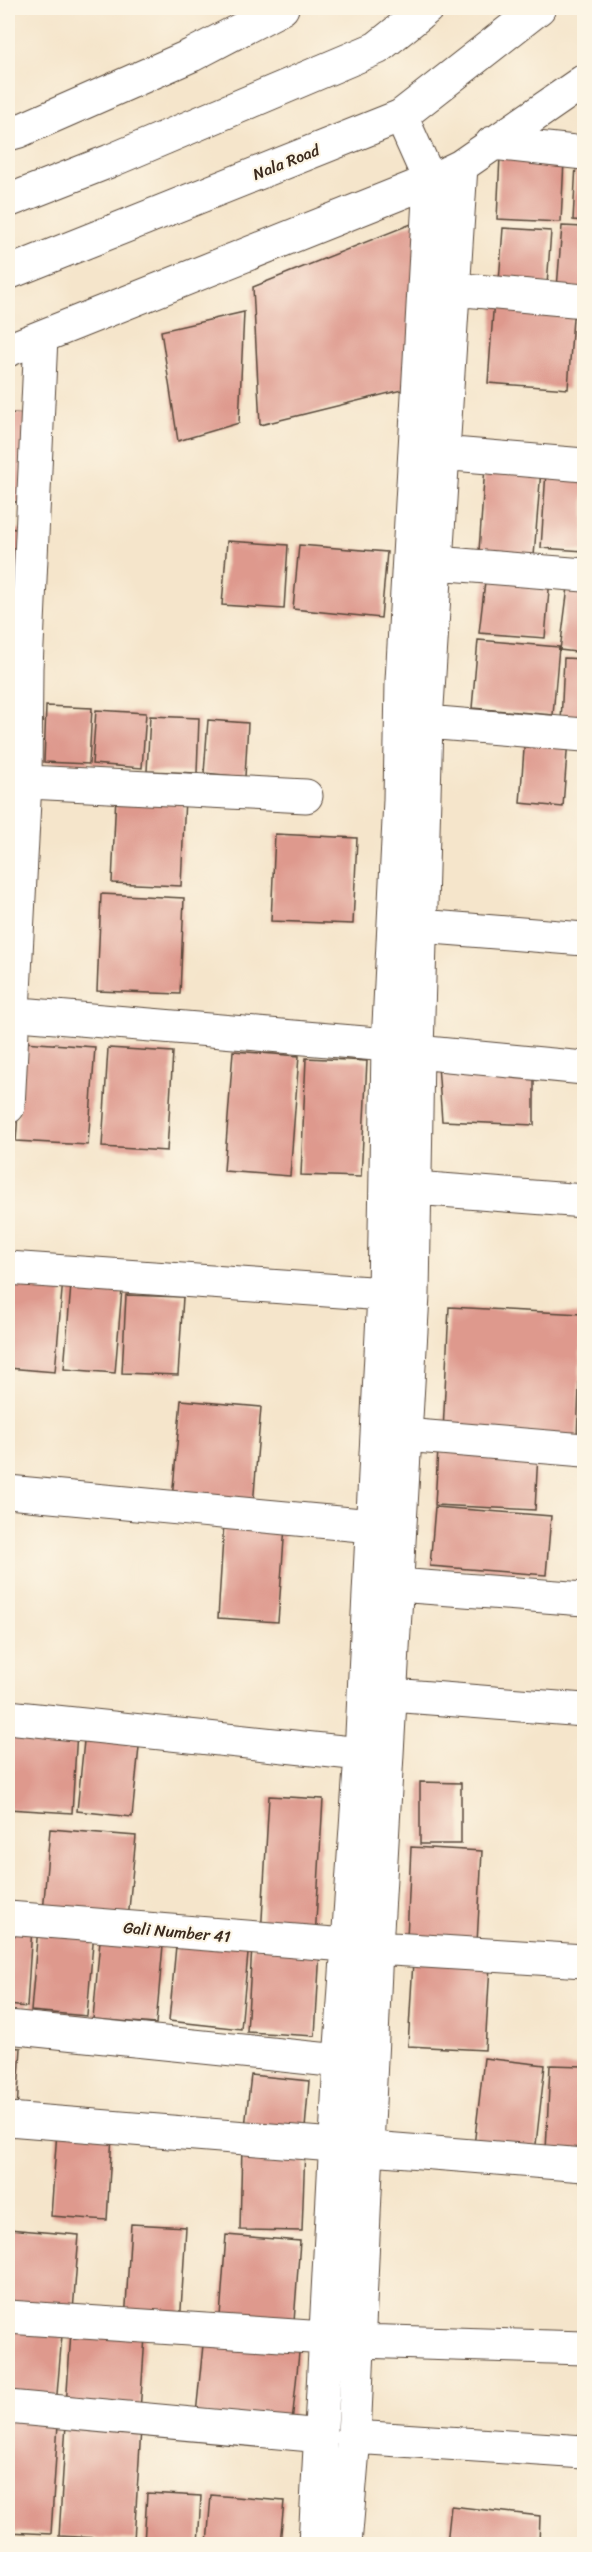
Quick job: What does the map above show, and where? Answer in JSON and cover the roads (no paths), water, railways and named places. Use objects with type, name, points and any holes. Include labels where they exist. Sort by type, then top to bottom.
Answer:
[{"type":"street","points":[[8,134],[192,55],[282,8]]},
{"type":"street","points":[[8,201],[110,161],[377,48],[427,8]]},
{"type":"street","name":"Nala Road","points":[[8,273],[401,116],[539,8]]},
{"type":"street","points":[[8,350],[461,166],[585,81]]},
{"type":"street","points":[[315,2544],[339,2061],[361,1947],[392,1695],[413,1295],[415,1188],[403,1048],[400,800],[402,681],[430,180],[401,116]]},
{"type":"street","points":[[492,143],[585,153]]},
{"type":"street","points":[[345,2544],[354,2437],[368,2146],[361,1947],[361,1754],[372,1526],[384,1294],[403,1048],[420,926],[426,722],[441,453],[461,166]]},
{"type":"street","points":[[454,289],[585,302]]},
{"type":"street","points":[[8,1107],[16,782],[27,668],[41,337]]},
{"type":"street","points":[[441,453],[585,465]]},
{"type":"street","points":[[436,563],[585,575]]},
{"type":"street","points":[[426,722],[585,735]]},
{"type":"street","points":[[16,782],[306,796]]},
{"type":"street","points":[[420,926],[585,939]]},
{"type":"street","points":[[11,1013],[403,1048],[585,1068]]},
{"type":"street","points":[[415,1188],[585,1201]]},
{"type":"street","points":[[8,1268],[384,1294]]},
{"type":"street","points":[[404,1435],[585,1450]]},
{"type":"street","points":[[8,1492],[372,1526]]},
{"type":"street","points":[[397,1585],[585,1599]]},
{"type":"street","points":[[392,1695],[585,1710]]},
{"type":"street","points":[[8,1717],[361,1754]]},
{"type":"street","name":"Gali Number 41","points":[[8,1918],[361,1947],[585,1960]]},
{"type":"street","points":[[8,2027],[339,2061]]},
{"type":"street","points":[[8,2119],[585,2165]]},
{"type":"street","points":[[8,2317],[325,2338]]},
{"type":"street","points":[[359,2341],[585,2348]]},
{"type":"street","points":[[8,2408],[322,2436]]},
{"type":"street","points":[[354,2437],[585,2452]]}]
